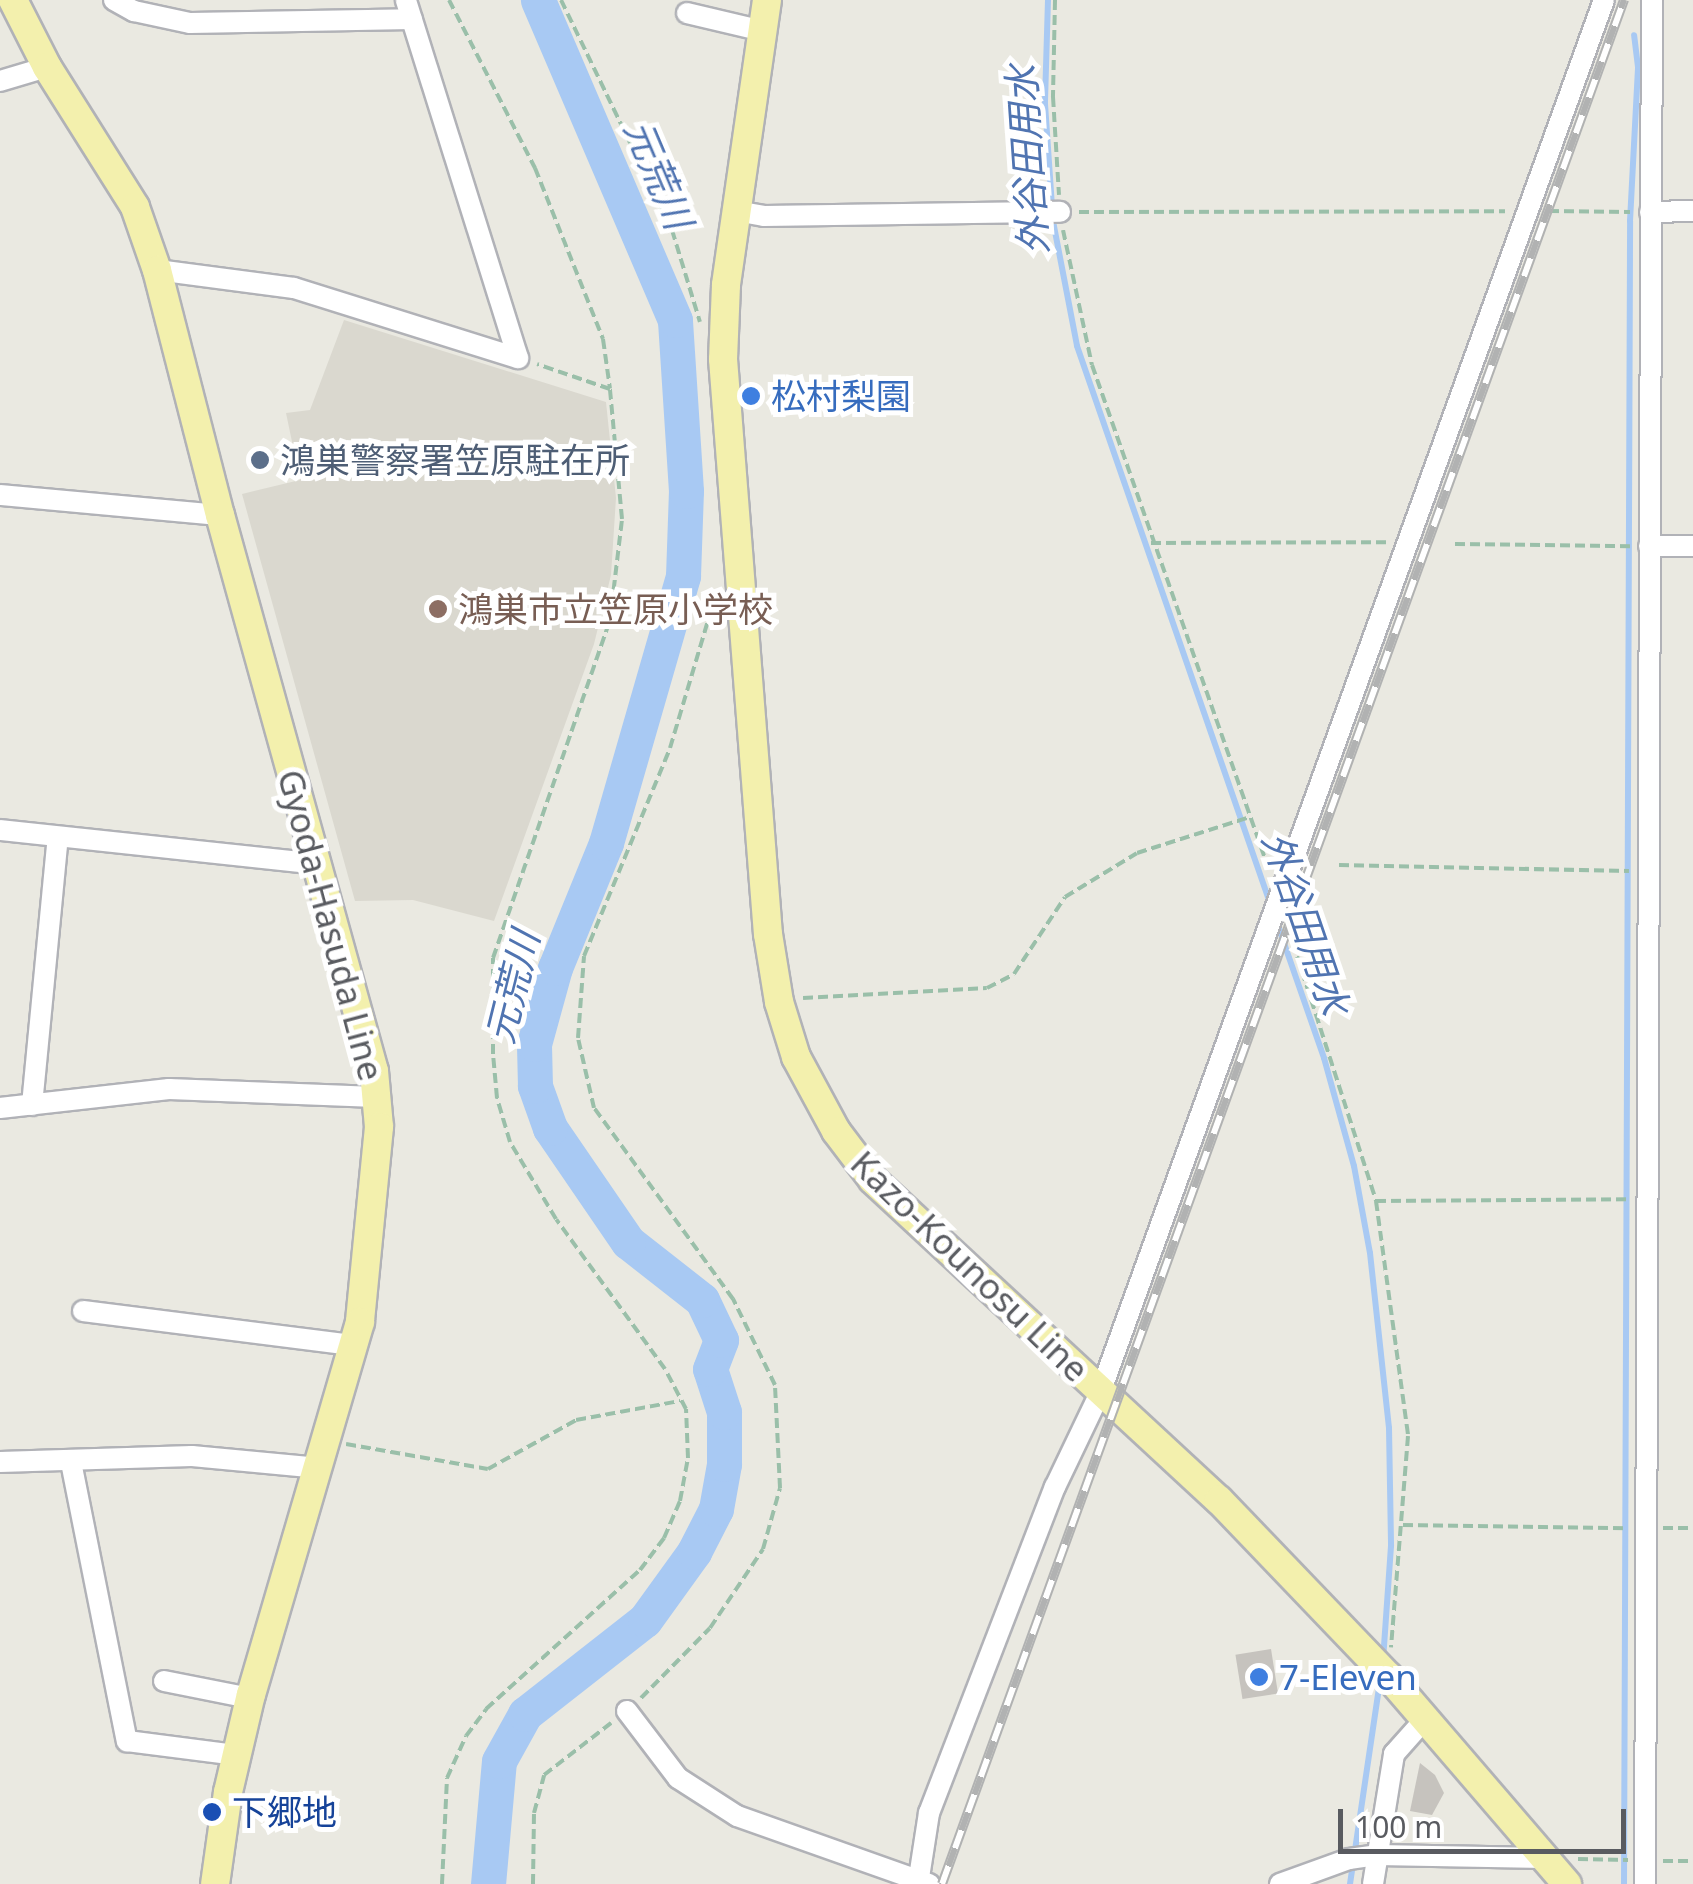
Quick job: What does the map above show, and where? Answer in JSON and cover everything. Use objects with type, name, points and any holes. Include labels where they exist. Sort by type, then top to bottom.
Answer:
[{"type":"main road","name":"Kazo-Kounosu Line","points":[[768,0],[726,285],[724,359],[768,934],[779,1002],[814,1096],[853,1156],[904,1212],[1219,1500],[1389,1677],[1567,1884]]},
{"type":"main road","name":"Gyoda-Hasuda Line","points":[[15,1],[48,67],[135,207],[157,270],[220,516],[374,1072],[379,1127],[373,1212],[354,1345],[250,1698],[236,1754],[214,1884]]},
{"type":"street","points":[[114,0],[134,11],[190,23],[409,10],[518,358]]},
{"type":"street","points":[[627,1711],[678,1778],[737,1816],[922,1883],[928,1813],[1055,1487],[1100,1393],[1404,542],[1604,0]]},
{"type":"street","points":[[1644,1884],[1652,0]]},
{"type":"street","points":[[687,13],[763,31]]},
{"type":"street","points":[[0,81],[48,67]]},
{"type":"street","points":[[736,210],[764,216],[1060,212]]},
{"type":"street","points":[[1650,212],[1693,211]]},
{"type":"street","points":[[157,270],[294,288],[518,358]]},
{"type":"street","points":[[0,495],[220,516]]},
{"type":"street","points":[[1648,546],[1693,546]]},
{"type":"street","points":[[0,830],[318,864]]},
{"type":"street","points":[[32,1104],[58,837]]},
{"type":"street","points":[[0,1108],[169,1090],[376,1097]]},
{"type":"street","points":[[83,1310],[354,1345]]},
{"type":"street","points":[[0,1462],[323,1454]]},
{"type":"street","points":[[71,1462],[128,1741],[236,1754]]},
{"type":"street","points":[[164,1681],[250,1698]]},
{"type":"street","points":[[1373,1884],[1394,1754],[1426,1718]]},
{"type":"street","points":[[1280,1884],[1348,1859],[1377,1856],[1544,1858]]},
{"type":"path","points":[[442,1884],[448,1778],[466,1736],[486,1708],[640,1570],[664,1538],[680,1501],[688,1458],[682,1401],[664,1369],[556,1218],[510,1142],[497,1098],[493,958],[610,620],[622,520],[603,339],[535,168],[449,0]]},
{"type":"path","points":[[561,0],[672,230],[701,324]]},
{"type":"path","points":[[1055,0],[1053,97],[1060,212],[1092,365],[1151,543],[1277,894],[1376,1201],[1408,1436],[1389,1677]]},
{"type":"path","points":[[1060,212],[1650,212]]},
{"type":"path","points":[[518,358],[610,389]]},
{"type":"path","points":[[1151,543],[1404,542]]},
{"type":"path","points":[[1455,544],[1648,546]]},
{"type":"path","points":[[532,1884],[534,1813],[544,1776],[627,1711],[710,1628],[763,1549],[780,1488],[775,1385],[734,1300],[594,1108],[578,1038],[584,956],[670,748],[719,585],[740,567]]},
{"type":"path","points":[[779,1002],[987,988],[1014,974],[1065,898],[1137,853],[1250,817]]},
{"type":"path","points":[[1339,866],[1647,872]]},
{"type":"path","points":[[1376,1201],[1646,1200]]},
{"type":"path","points":[[323,1454],[488,1470],[576,1420],[682,1401]]},
{"type":"path","points":[[1401,1524],[1693,1528]]},
{"type":"path","points":[[1544,1858],[1693,1861]]},
{"type":"shaded area","name":"鴻巣市立笠原小学校","points":[[344,320],[606,402],[616,498],[611,575],[594,644],[494,921],[413,900],[355,901],[242,494],[300,480],[286,413],[310,410]]},
{"type":"building","points":[[1271,1649],[1278,1693],[1242,1699],[1235,1655]]},
{"type":"building","points":[[1420,1763],[1435,1775],[1444,1793],[1432,1815],[1410,1811]]},
{"type":"waterway","name":"元荒川","points":[[488,1884],[499,1761],[525,1714],[645,1620],[694,1552],[716,1509],[724,1464],[724,1412],[710,1369],[721,1340],[702,1300],[628,1242],[550,1128],[535,1086],[534,1044],[555,968],[606,843],[683,576],[686,491],[675,320],[538,0]]},
{"type":"waterway","name":"外谷田用水","points":[[1048,0],[1045,104],[1053,221],[1077,346],[1271,906]]},
{"type":"waterway","points":[[1624,1884],[1630,221],[1638,67],[1634,35]]},
{"type":"waterway","name":"外谷田用水","points":[[1277,923],[1324,1058],[1354,1166],[1370,1253],[1389,1428],[1391,1546],[1383,1660]]},
{"type":"waterway","name":"外谷田用水","points":[[1350,1884],[1380,1682]]},
{"type":"railway","points":[[942,1884],[1624,0]]},
{"type":"place","name":"松村梨園","points":[[751,396]]},
{"type":"place","name":"鴻巣警察署笠原駐在所","points":[[260,460]]},
{"type":"place","name":"鴻巣市立笠原小学校","points":[[438,609]]},
{"type":"place","name":"7-Eleven","points":[[1259,1677]]},
{"type":"place","name":"下郷地","points":[[212,1812]]}]
